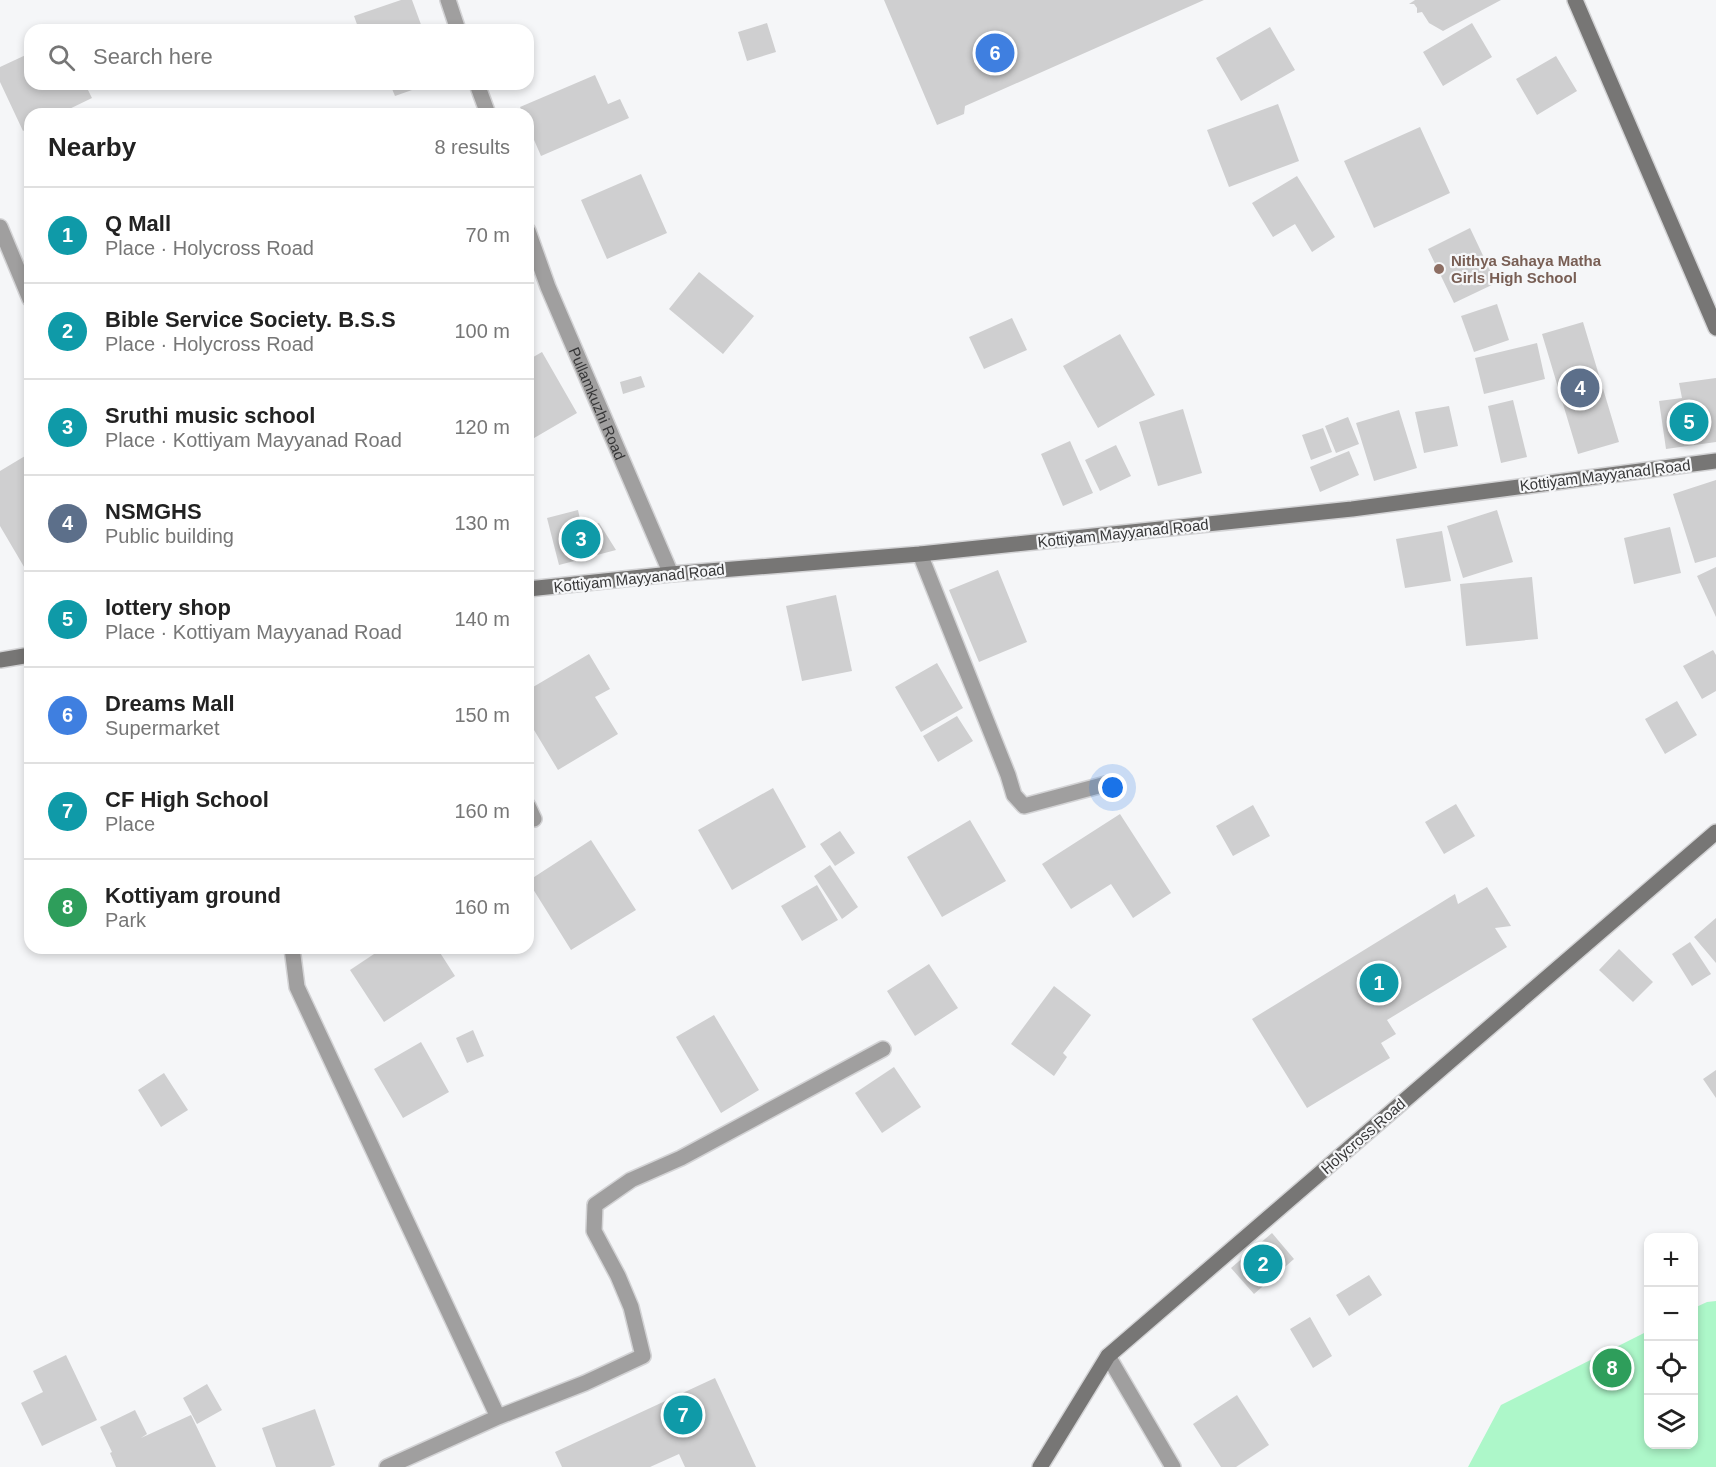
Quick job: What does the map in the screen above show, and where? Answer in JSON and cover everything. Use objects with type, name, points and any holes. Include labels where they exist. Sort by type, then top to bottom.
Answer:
[{"type":"main road","points":[[1575,0],[1716,328]]},
{"type":"main road","name":"Kottiyam Mayyanad Road","points":[[534,588],[671,574],[920,554],[1352,509],[1716,461]]},
{"type":"main road","points":[[0,660],[24,656]]},
{"type":"main road","name":"Holycross Road","points":[[1040,1467],[1108,1356],[1716,832]]},
{"type":"street","points":[[448,0],[456,24]]},
{"type":"street","points":[[479,90],[486,108]]},
{"type":"street","points":[[0,227],[24,285]]},
{"type":"street","name":"Pullamkuzhi Road","points":[[534,248],[548,288],[671,574]]},
{"type":"street","points":[[920,554],[1014,795],[1024,806],[1106,784]]},
{"type":"street","points":[[293,954],[297,987],[498,1418]]},
{"type":"street","points":[[387,1467],[585,1383],[642,1356],[631,1306],[594,1232],[594,1204],[632,1180],[681,1158],[883,1049]]},
{"type":"street","points":[[1108,1356],[1173,1467]]},
{"type":"green space","points":[[1716,1301],[1716,1467],[1468,1467],[1501,1405],[1644,1333],[1644,1449],[1698,1449],[1698,1306]]},
{"type":"building","points":[[401,0],[412,0],[421,24],[357,24],[354,16]]},
{"type":"building","points":[[884,0],[1204,0],[965,106],[964,114],[937,125]]},
{"type":"building","points":[[1415,0],[1501,0],[1443,31],[1429,23],[1422,12],[1417,13],[1414,4],[1409,4]]},
{"type":"building","points":[[767,23],[776,52],[747,61],[738,32]]},
{"type":"building","points":[[1472,23],[1492,57],[1443,86],[1423,52]]},
{"type":"building","points":[[1270,27],[1295,70],[1241,101],[1216,58]]},
{"type":"building","points":[[24,56],[24,90],[88,90],[92,98],[71,108],[24,108],[23,131],[0,82],[0,67]]},
{"type":"building","points":[[1556,56],[1577,91],[1537,115],[1516,79]]},
{"type":"building","points":[[595,75],[608,104],[620,99],[629,118],[541,156],[534,140],[534,108],[520,107]]},
{"type":"building","points":[[392,90],[412,90],[395,96]]},
{"type":"building","points":[[1278,104],[1299,161],[1229,187],[1207,130]]},
{"type":"building","points":[[1420,127],[1450,193],[1374,228],[1344,161]]},
{"type":"building","points":[[641,174],[667,233],[607,259],[581,200]]},
{"type":"building","points":[[1297,176],[1335,237],[1312,252],[1295,224],[1273,237],[1252,203]]},
{"type":"building","points":[[1470,228],[1496,283],[1454,303],[1428,249]]},
{"type":"building","points":[[699,272],[754,316],[723,354],[669,309]]},
{"type":"building","points":[[1497,304],[1509,340],[1474,352],[1461,316]]},
{"type":"building","points":[[1012,318],[1027,350],[984,369],[969,337]]},
{"type":"building","points":[[1583,322],[1619,442],[1578,454],[1542,334]]},
{"type":"building","points":[[1120,334],[1155,395],[1098,428],[1063,366]]},
{"type":"building","points":[[1537,343],[1545,379],[1484,394],[1475,358]]},
{"type":"building","points":[[542,352],[577,413],[534,438],[534,357]]},
{"type":"building","points":[[641,376],[645,387],[623,394],[620,382]]},
{"type":"building","points":[[1716,378],[1716,442],[1666,449],[1659,401],[1682,398],[1679,383]]},
{"type":"building","points":[[1513,400],[1527,457],[1501,463],[1488,406]]},
{"type":"building","points":[[1449,406],[1458,446],[1424,453],[1415,412]]},
{"type":"building","points":[[1183,409],[1202,473],[1158,486],[1139,422]]},
{"type":"building","points":[[1399,410],[1417,468],[1374,481],[1356,423]]},
{"type":"building","points":[[1348,417],[1359,444],[1336,453],[1325,426]]},
{"type":"building","points":[[1323,428],[1332,452],[1311,460],[1302,435]]},
{"type":"building","points":[[1070,441],[1093,493],[1063,506],[1041,454]]},
{"type":"building","points":[[1116,445],[1131,476],[1100,491],[1085,460]]},
{"type":"building","points":[[1349,451],[1359,475],[1320,492],[1310,467]]},
{"type":"building","points":[[24,457],[24,567],[0,526],[0,471]]},
{"type":"building","points":[[1716,480],[1716,557],[1695,563],[1673,494]]},
{"type":"building","points":[[578,510],[582,528],[599,523],[616,550],[559,565],[547,518]]},
{"type":"building","points":[[1497,510],[1513,562],[1463,578],[1447,526]]},
{"type":"building","points":[[1670,527],[1681,573],[1634,584],[1624,538]]},
{"type":"building","points":[[1442,531],[1451,581],[1405,588],[1396,539]]},
{"type":"building","points":[[1716,567],[1716,617],[1697,576]]},
{"type":"building","points":[[998,570],[1027,642],[979,662],[949,590]]},
{"type":"building","points":[[1532,577],[1538,639],[1466,646],[1460,584]]},
{"type":"building","points":[[836,595],[852,671],[802,681],[786,606]]},
{"type":"building","points":[[1713,650],[1716,655],[1716,691],[1702,699],[1683,666]]},
{"type":"building","points":[[589,654],[610,689],[595,697],[618,734],[558,770],[534,730],[534,686]]},
{"type":"building","points":[[937,663],[963,708],[921,732],[895,687]]},
{"type":"building","points":[[1677,701],[1697,735],[1665,754],[1645,719]]},
{"type":"building","points":[[957,716],[973,741],[938,762],[923,736]]},
{"type":"building","points":[[773,788],[806,847],[732,890],[698,830]]},
{"type":"building","points":[[1456,804],[1475,836],[1444,854],[1425,822]]},
{"type":"building","points":[[1253,805],[1270,836],[1233,856],[1216,826]]},
{"type":"building","points":[[1120,814],[1171,893],[1133,918],[1111,884],[1071,909],[1042,864]]},
{"type":"building","points":[[970,820],[1006,881],[942,917],[907,857]]},
{"type":"building","points":[[840,831],[855,853],[835,866],[820,844]]},
{"type":"building","points":[[591,840],[636,910],[571,950],[534,891],[534,877]]},
{"type":"building","points":[[830,865],[858,907],[842,919],[814,876]]},
{"type":"building","points":[[817,885],[838,920],[802,941],[781,906]]},
{"type":"building","points":[[1487,887],[1511,926],[1495,928],[1507,947],[1387,1020],[1396,1034],[1381,1043],[1390,1058],[1307,1108],[1252,1019],[1455,894],[1458,904]]},
{"type":"building","points":[[1716,918],[1716,963],[1694,937]]},
{"type":"building","points":[[1690,942],[1711,974],[1692,986],[1672,954]]},
{"type":"building","points":[[1619,949],[1653,982],[1633,1002],[1599,970]]},
{"type":"building","points":[[374,954],[441,954],[455,976],[384,1022],[350,970]]},
{"type":"building","points":[[929,964],[958,1008],[915,1036],[887,991]]},
{"type":"building","points":[[1054,986],[1091,1015],[1063,1053],[1067,1057],[1054,1076],[1011,1044]]},
{"type":"building","points":[[714,1015],[759,1090],[721,1113],[676,1037]]},
{"type":"building","points":[[473,1030],[484,1056],[467,1063],[456,1038]]},
{"type":"building","points":[[421,1042],[449,1092],[403,1118],[374,1069]]},
{"type":"building","points":[[894,1067],[921,1107],[882,1133],[855,1093]]},
{"type":"building","points":[[1716,1070],[1716,1098],[1703,1079]]},
{"type":"building","points":[[164,1073],[188,1110],[161,1127],[138,1090]]},
{"type":"building","points":[[1272,1233],[1294,1259],[1254,1294],[1231,1268]]},
{"type":"building","points":[[1369,1275],[1382,1295],[1349,1316],[1336,1295]]},
{"type":"building","points":[[1310,1317],[1332,1356],[1313,1368],[1290,1329]]},
{"type":"building","points":[[66,1355],[97,1420],[42,1446],[21,1403],[43,1392],[33,1371]]},
{"type":"building","points":[[715,1378],[756,1467],[685,1467],[679,1454],[650,1467],[562,1467],[555,1452]]},
{"type":"building","points":[[207,1384],[222,1410],[197,1424],[183,1398]]},
{"type":"building","points":[[1237,1395],[1269,1445],[1236,1467],[1221,1467],[1193,1424]]},
{"type":"building","points":[[315,1409],[335,1465],[330,1467],[276,1467],[262,1428]]},
{"type":"building","points":[[135,1410],[147,1434],[141,1438],[191,1415],[216,1467],[116,1467],[110,1453],[112,1452],[100,1427]]},
{"type":"place","name":"Dreams Mall","points":[[995,53]]},
{"type":"place","name":"Nithya Sahaya Matha Girls High School","points":[[1439,269]]},
{"type":"place","name":"NSMGHS","points":[[1580,388]]},
{"type":"place","name":"lottery shop","points":[[1689,422]]},
{"type":"place","name":"Sruthi music school","points":[[581,539]]},
{"type":"place","name":"Q Mall","points":[[1379,983]]},
{"type":"place","name":"Bible Service Society. B.S.S","points":[[1263,1264]]},
{"type":"place","name":"Kottiyam ground","points":[[1612,1368]]},
{"type":"place","name":"CF High School","points":[[683,1415]]}]
